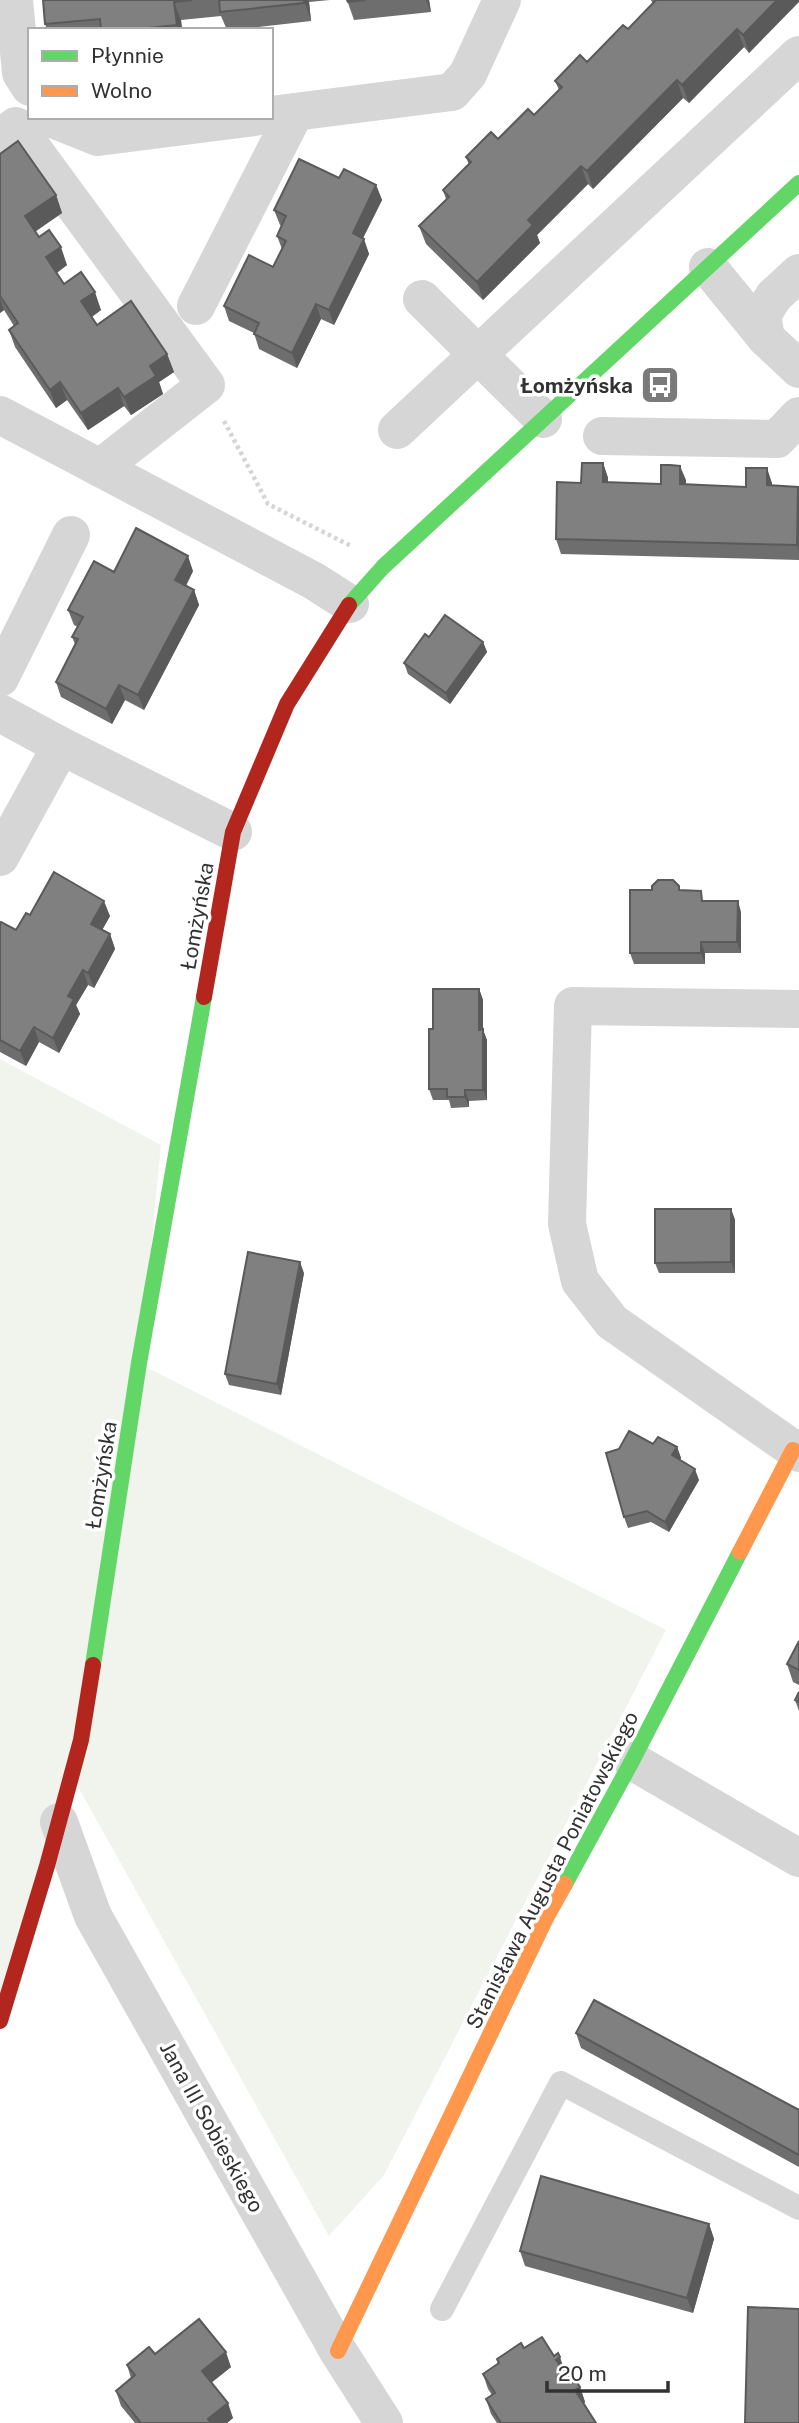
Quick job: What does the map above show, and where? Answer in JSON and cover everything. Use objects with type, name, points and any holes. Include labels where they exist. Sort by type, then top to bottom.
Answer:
[{"type":"street","points":[[14,0],[21,73],[28,84]]},
{"type":"street","points":[[196,306],[283,114],[452,92],[468,74],[502,0]]},
{"type":"street","points":[[397,430],[799,55]]},
{"type":"street","points":[[53,119],[97,138],[240,119]]},
{"type":"street","points":[[0,138],[16,126],[206,385],[100,468]]},
{"type":"street","name":"Łomżyńska","points":[[0,2021],[47,1866],[81,1740],[139,1363],[233,832],[287,704],[350,604],[383,567],[799,183]]},
{"type":"street","points":[[708,268],[766,338],[799,369]]},
{"type":"street","points":[[766,338],[762,315],[774,296],[799,273]]},
{"type":"street","points":[[422,299],[542,419]]},
{"type":"street","points":[[0,415],[314,581],[350,604]]},
{"type":"street","points":[[601,436],[777,439],[799,416]]},
{"type":"street","points":[[0,678],[71,535]]},
{"type":"street","points":[[0,713],[233,832]]},
{"type":"street","points":[[0,858],[61,746]]},
{"type":"street","points":[[796,1451],[612,1322],[580,1281],[567,1224],[573,1006],[799,1009]]},
{"type":"street","name":"Stanisława Augusta Poniatowskiego","points":[[338,2351],[546,1918],[632,1762],[796,1451]]},
{"type":"street","points":[[632,1762],[799,1858]]},
{"type":"street","name":"Jana III Sobieskiego","points":[[59,1822],[93,1916],[338,2351],[384,2423]]},
{"type":"lane","points":[[442,2309],[561,2083],[799,2208]]},
{"type":"path","points":[[206,385],[268,505],[359,550]]},
{"type":"shaded area","points":[[0,1059],[161,1145],[140,1364],[666,1630],[384,2175],[329,2236],[72,1776],[0,2021]]},
{"type":"building","points":[[43,0],[192,0],[174,2],[177,25],[101,28],[100,19],[45,24]]},
{"type":"building","points":[[219,0],[304,0],[304,3],[220,12]]},
{"type":"building","points":[[656,0],[777,0],[743,35],[737,29],[682,85],[677,80],[587,171],[581,166],[528,220],[533,225],[477,282],[419,226],[449,197],[443,190],[471,162],[466,157],[491,132],[498,139],[528,109],[534,115],[562,87],[555,81],[580,55],[587,62],[623,25],[628,29]]},
{"type":"building","points":[[18,141],[56,195],[25,216],[39,237],[49,230],[61,247],[46,257],[64,284],[81,272],[95,292],[81,301],[97,325],[131,301],[167,354],[150,366],[156,376],[124,397],[118,388],[81,413],[60,382],[50,390],[9,330],[18,323],[0,296],[0,154]]},
{"type":"building","points":[[299,159],[339,178],[344,169],[376,185],[353,233],[364,239],[329,310],[316,304],[292,353],[254,334],[259,323],[224,306],[249,255],[273,267],[286,241],[277,236],[286,216],[274,210]]},
{"type":"building","points":[[582,463],[603,463],[603,482],[661,484],[661,465],[670,465],[680,466],[680,484],[746,487],[746,468],[767,468],[767,485],[798,487],[797,545],[556,539],[557,482],[581,483]]},
{"type":"building","points":[[136,528],[188,556],[175,580],[194,590],[138,695],[119,685],[106,709],[56,682],[78,639],[72,637],[83,617],[68,610],[94,561],[114,572]]},
{"type":"building","points":[[445,615],[483,642],[446,693],[404,663],[425,634],[429,637]]},
{"type":"building","points":[[54,872],[104,901],[91,924],[110,934],[88,973],[83,970],[68,996],[74,999],[53,1038],[34,1027],[20,1051],[0,1040],[0,923],[16,930],[26,913],[30,915]]},
{"type":"building","points":[[658,880],[673,880],[679,890],[701,891],[702,901],[738,901],[737,942],[701,942],[701,953],[630,953],[630,890],[652,890]]},
{"type":"building","points":[[433,989],[479,989],[479,1030],[483,1029],[483,1090],[465,1090],[465,1097],[447,1097],[447,1089],[429,1089],[429,1029],[433,1029]]},
{"type":"building","points":[[655,1209],[731,1209],[731,1262],[655,1263]]},
{"type":"building","points":[[248,1252],[300,1262],[277,1384],[225,1374]]},
{"type":"building","points":[[629,1431],[653,1444],[658,1437],[677,1447],[672,1455],[695,1469],[665,1522],[647,1511],[624,1517],[606,1453],[619,1449]]},
{"type":"building","points":[[799,1641],[799,1670],[787,1664]]},
{"type":"building","points":[[594,2000],[799,2110],[799,2155],[576,2033]]},
{"type":"building","points":[[541,2176],[709,2224],[687,2298],[520,2251]]},
{"type":"building","points":[[748,2307],[799,2309],[799,2423],[745,2423]]},
{"type":"building","points":[[199,2319],[226,2352],[202,2371],[228,2403],[208,2419],[211,2423],[141,2423],[116,2391],[135,2375],[127,2365],[149,2347],[155,2354]]},
{"type":"building","points":[[542,2337],[554,2356],[558,2353],[560,2357],[556,2360],[564,2371],[568,2369],[580,2387],[575,2390],[596,2423],[501,2423],[486,2399],[495,2393],[483,2374],[499,2363],[497,2359],[521,2343],[524,2348]]},
{"type":"traffic: fast","points":[[349,605],[383,567],[799,183]]},
{"type":"traffic: fast","points":[[93,1665],[139,1363],[204,997]]},
{"type":"traffic: fast","points":[[565,1884],[740,1552]]},
{"type":"traffic: slow","points":[[740,1552],[793,1450]]},
{"type":"traffic: slow","points":[[338,2351],[546,1918],[565,1884]]},
{"type":"traffic: jam","points":[[204,997],[233,832],[287,704],[349,605]]},
{"type":"traffic: jam","points":[[0,2021],[47,1866],[81,1740],[93,1665]]},
{"type":"place","name":"Łomżyńska","points":[[660,385]]}]
